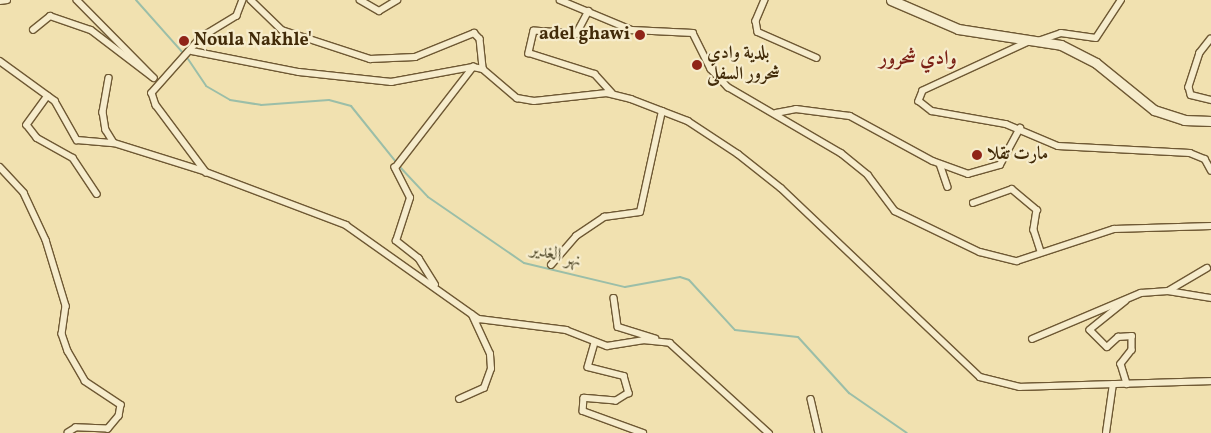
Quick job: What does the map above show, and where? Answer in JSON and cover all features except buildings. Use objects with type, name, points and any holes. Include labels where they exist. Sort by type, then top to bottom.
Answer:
[{"type":"main road","points":[[891,0],[958,29],[1035,40],[1079,53],[1154,110],[1184,120],[1211,121]]},
{"type":"street","points":[[0,1],[7,0]]},
{"type":"street","points":[[77,0],[156,80]]},
{"type":"street","points":[[206,172],[156,105],[152,93],[156,80],[192,50],[201,38],[237,16],[243,0]]},
{"type":"street","points":[[251,0],[282,30],[370,60],[416,58],[474,33],[480,39],[483,69]]},
{"type":"street","points":[[360,0],[380,11],[397,0]]},
{"type":"street","points":[[560,0],[632,30],[692,33],[721,81],[776,113],[861,169],[889,206],[901,215],[998,258],[1017,261],[1114,229],[1211,226]]},
{"type":"street","points":[[765,0],[756,21],[758,32],[817,58]]},
{"type":"street","points":[[1120,0],[1096,38],[1061,33],[1035,40],[919,96],[932,111],[1020,128],[1068,148],[1190,153],[1205,159],[1211,170]]},
{"type":"street","points":[[589,11],[577,34],[534,31],[529,52],[591,72],[612,94]]},
{"type":"street","points":[[33,30],[50,16],[91,30],[156,80]]},
{"type":"street","points":[[1211,39],[1200,53],[1189,87],[1191,95],[1211,100]]},
{"type":"street","points":[[192,50],[299,72],[391,82],[473,67],[483,69],[517,98],[534,101],[612,94],[662,111],[711,134],[781,188],[980,378],[1020,387],[1211,381]]},
{"type":"street","points":[[0,60],[54,101],[77,140],[114,143],[206,172],[346,225],[437,288],[472,315],[507,324],[566,330],[595,343],[657,339]]},
{"type":"street","points":[[437,288],[419,259],[396,241],[410,198],[395,172],[398,162],[418,132],[451,101],[473,67]]},
{"type":"street","points":[[108,78],[103,112],[106,130],[114,143]]},
{"type":"street","points":[[48,96],[27,125],[37,138],[73,158],[97,194]]},
{"type":"street","points":[[776,113],[796,109],[850,116],[940,164],[968,174],[991,171],[1007,156],[1020,128]]},
{"type":"street","points":[[551,265],[576,236],[604,217],[640,212],[662,111]]},
{"type":"street","points":[[940,164],[948,186]]},
{"type":"street","points":[[0,167],[24,193],[46,240],[66,306],[62,334],[68,351],[85,381],[121,405],[119,416],[108,429],[76,428],[68,433]]},
{"type":"street","points":[[973,203],[1012,189],[1037,210],[1034,230],[1041,252]]},
{"type":"street","points":[[1168,291],[1207,268]]},
{"type":"street","points":[[1032,339],[1130,297],[1168,291],[1211,298]]},
{"type":"street","points":[[1127,384],[1121,364],[1132,350],[1132,336],[1118,337],[1106,347],[1090,330],[1130,297]]},
{"type":"street","points":[[614,298],[618,327],[657,339],[679,349],[769,433]]},
{"type":"street","points":[[459,399],[484,388],[492,369],[490,354],[472,315]]},
{"type":"street","points":[[595,343],[588,368],[624,376],[629,392],[616,401],[584,398],[583,411],[643,433]]},
{"type":"street","points":[[1106,433],[1113,384]]},
{"type":"street","points":[[811,399],[819,433]]},
{"type":"waterway","name":"نهر الغدير","points":[[136,0],[183,53]]},
{"type":"waterway","name":"نهر الغدير","points":[[188,59],[206,86],[230,100],[261,105],[329,100],[351,106],[396,162]]},
{"type":"waterway","name":"نهر الغدير","points":[[399,166],[428,197],[524,263],[625,287],[680,277],[689,280],[735,330],[798,337],[849,393],[907,433]]},
{"type":"place","name":"adel ghawi","points":[[640,35]]},
{"type":"place","name":"Noula Nakhle'","points":[[184,41]]},
{"type":"place","name":"بلدية وادي شحرور السفلى","points":[[697,65]]},
{"type":"place","name":"مارت تقلا","points":[[977,155]]},
{"type":"district","name":"وادي شحرور","points":[[918,59]]}]
